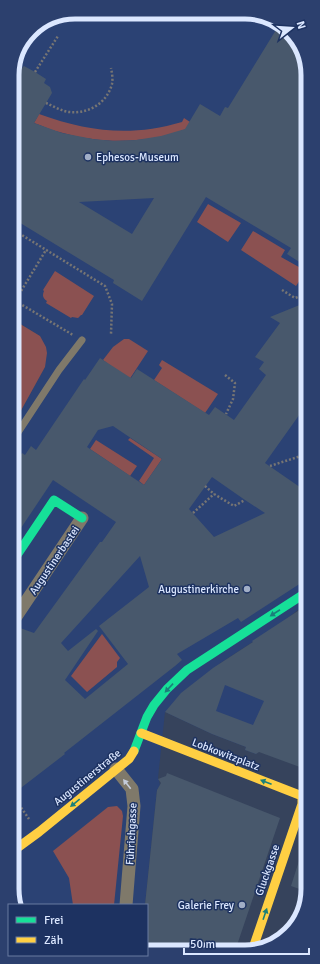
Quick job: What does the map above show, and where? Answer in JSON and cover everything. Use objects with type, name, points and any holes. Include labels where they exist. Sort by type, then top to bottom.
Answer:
[{"type":"street","points":[[19,552],[54,500],[82,518]]},
{"type":"street","name":"Augustinerbastei","points":[[19,612],[82,518]]},
{"type":"street","name":"Augustinerstraße","points":[[19,847],[129,759],[136,748],[141,733],[156,701],[188,670],[301,600]]},
{"type":"street","name":"Lobkowitzplatz","points":[[141,733],[301,793]]},
{"type":"street","name":"Führichgasse","points":[[116,769],[132,789],[134,806],[126,904]]},
{"type":"street","name":"Gluckgasse","points":[[254,944],[301,807]]},
{"type":"lane","points":[[19,431],[59,370],[82,340]]},
{"type":"path","points":[[35,72],[58,36]]},
{"type":"path","points":[[46,103],[69,112],[88,110],[100,104],[108,93],[113,82],[111,68]]},
{"type":"path","points":[[19,233],[105,286],[112,304],[111,334]]},
{"type":"path","points":[[19,292],[46,250]]},
{"type":"path","points":[[282,290],[295,298],[301,296]]},
{"type":"path","points":[[19,303],[82,340]]},
{"type":"path","points":[[225,375],[235,383],[233,399],[226,414]]},
{"type":"path","points":[[270,466],[301,456]]},
{"type":"path","points":[[205,486],[214,494],[234,506],[246,500]]},
{"type":"path","points":[[193,513],[214,494]]},
{"type":"shaded area","points":[[245,19],[256,20],[272,26],[272,48],[294,48],[300,64],[301,75],[301,608],[219,664],[301,705],[301,707],[256,754],[245,750],[246,747],[212,734],[165,712],[158,778],[160,786],[157,790],[145,904],[21,904],[20,900],[19,414],[45,367],[40,336],[19,323],[19,72],[25,50],[38,33],[57,22],[64,20]]},
{"type":"shaded area","points":[[39,114],[75,125],[128,131],[163,127],[182,122],[184,118],[190,122],[189,128],[164,136],[148,139],[111,141],[75,136],[52,130],[34,123]]},
{"type":"shaded area","points":[[208,204],[241,223],[228,242],[197,222]]},
{"type":"shaded area","points":[[253,231],[285,250],[281,257],[301,268],[301,278],[296,286],[241,250]]},
{"type":"shaded area","points":[[55,271],[94,296],[82,315],[78,318],[71,318],[46,303],[47,301],[43,297],[43,290]]},
{"type":"shaded area","points":[[19,323],[40,336],[46,347],[47,353],[45,367],[19,414]]},
{"type":"shaded area","points":[[124,339],[129,339],[148,351],[129,380],[103,360],[113,347]]},
{"type":"shaded area","points":[[162,360],[218,394],[205,413],[154,380],[162,368],[159,365]]},
{"type":"shaded area","points":[[130,438],[162,459],[144,485],[139,481],[154,458],[128,440]]},
{"type":"shaded area","points":[[96,440],[137,466],[130,476],[90,449]]},
{"type":"shaded area","points":[[102,634],[120,658],[117,662],[117,667],[87,692],[71,676]]},
{"type":"shaded area","points":[[117,806],[122,811],[123,816],[114,904],[73,904],[69,878],[53,851],[108,807]]},
{"type":"building","points":[[272,36],[272,48],[294,48],[300,64],[301,75],[301,263],[287,254],[291,248],[206,197],[142,301],[113,283],[114,280],[19,222],[20,68],[21,69],[24,66],[46,79],[44,83],[50,87],[52,93],[34,123],[62,133],[93,139],[114,141],[136,140],[161,136],[185,129],[200,104],[220,116],[225,107],[228,108]],"holes":[[[154,198],[132,234],[79,202]]]},
{"type":"building","points":[[301,304],[301,412],[265,463],[301,488],[301,583],[241,622],[238,618],[177,654],[182,660],[175,666],[19,789],[19,629],[20,628],[34,633],[116,522],[53,480],[19,531],[19,458],[22,453],[25,455],[31,446],[36,450],[100,358],[131,378],[137,369],[209,415],[215,407],[234,420],[266,375],[259,369],[264,362],[255,357],[280,323],[270,317]],"holes":[[[113,426],[162,459],[144,485],[87,447],[98,430]],[[212,477],[245,500],[265,513],[214,537],[189,509]],[[140,556],[149,587],[99,626],[128,664],[85,699],[65,680],[98,631],[96,629],[68,651],[61,643]]]},
{"type":"building","points":[[301,609],[301,767],[259,752],[256,754],[245,750],[246,747],[212,734],[165,712],[181,693],[213,668],[253,642],[252,641]],"holes":[[[225,685],[264,701],[253,725],[216,711]]]},
{"type":"building","points":[[167,773],[280,818],[237,945],[148,945],[148,904],[145,904],[157,790],[161,783],[158,779],[166,776]]},
{"type":"building","points":[[301,855],[301,890],[291,886]]},
{"type":"traffic: fast","points":[[19,552],[54,500],[82,518]]},
{"type":"traffic: fast","points":[[134,751],[147,717],[154,705],[167,689],[187,670],[301,596]]},
{"type":"traffic: slow","points":[[141,733],[301,796]]},
{"type":"traffic: slow","points":[[19,847],[129,759],[134,751]]},
{"type":"traffic: slow","points":[[254,944],[301,807]]},
{"type":"place","name":"Ephesos-Museum","points":[[88,157]]},
{"type":"place","name":"Augustinerkirche","points":[[247,589]]},
{"type":"place","name":"Galerie Frey","points":[[242,905]]}]
